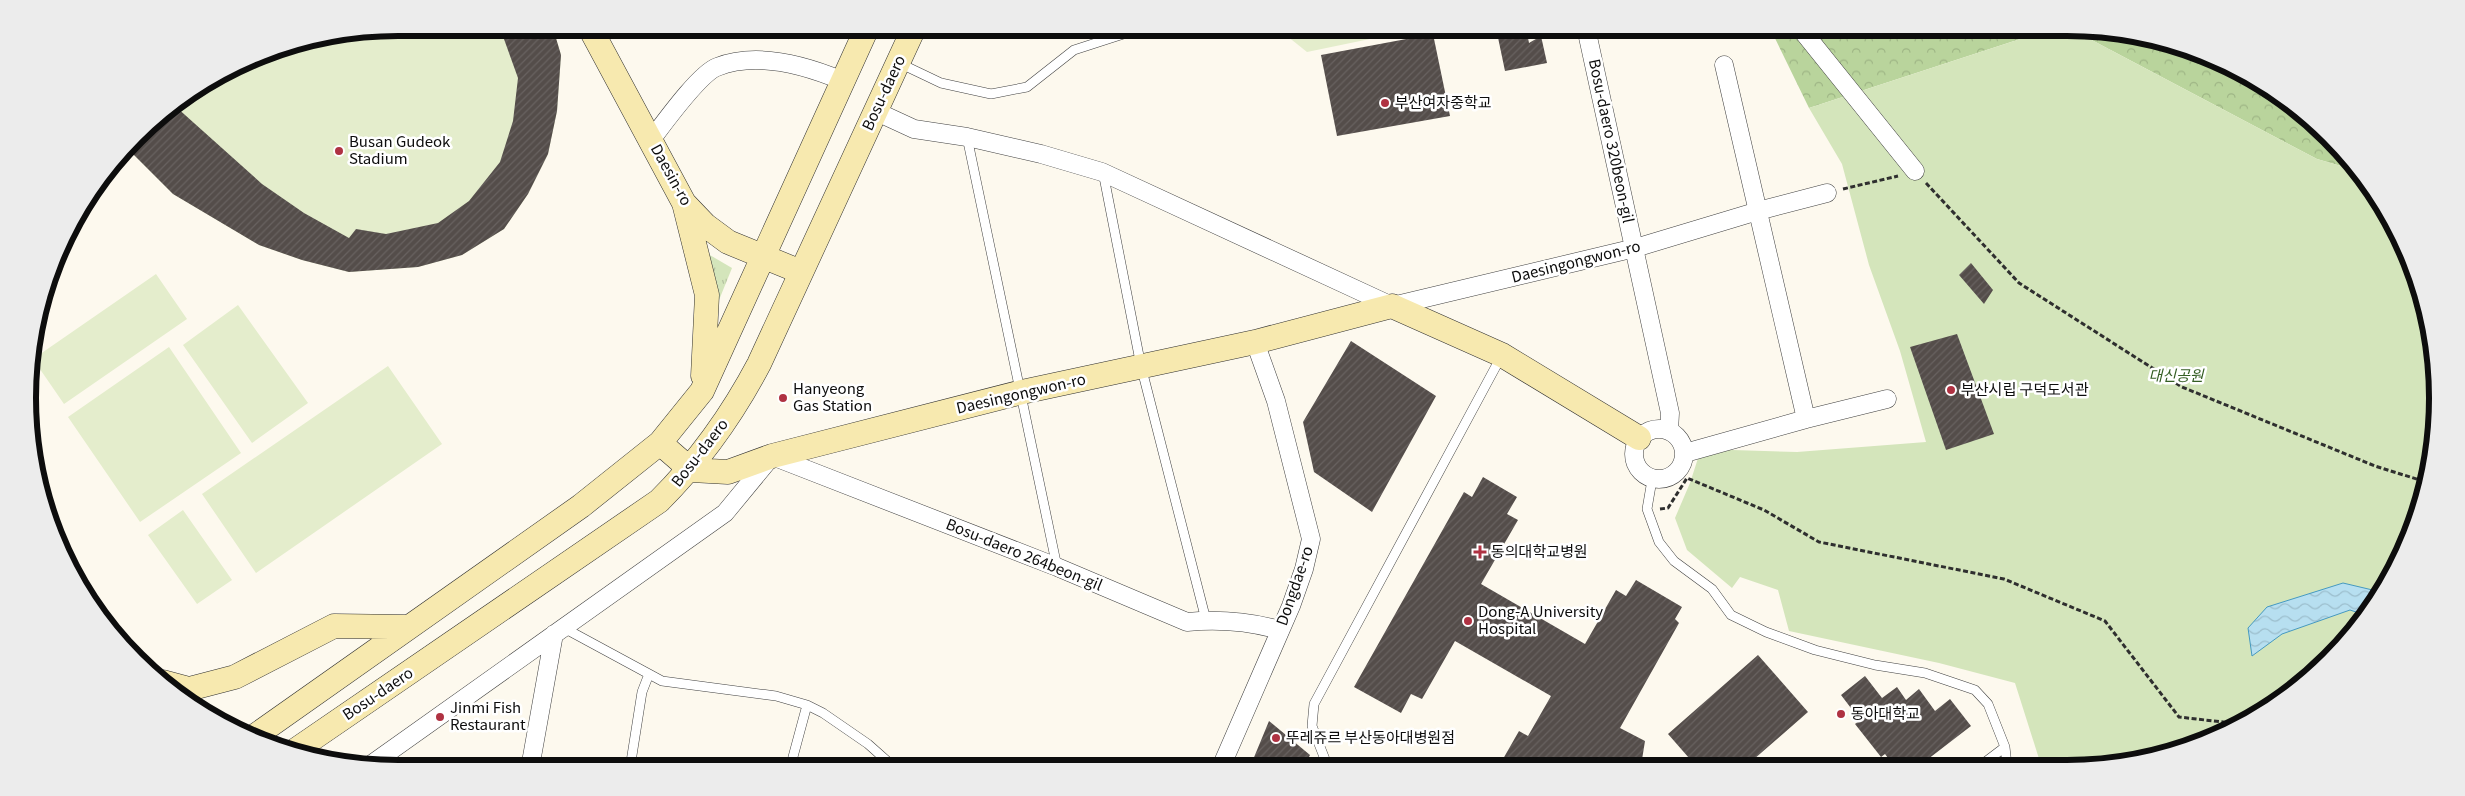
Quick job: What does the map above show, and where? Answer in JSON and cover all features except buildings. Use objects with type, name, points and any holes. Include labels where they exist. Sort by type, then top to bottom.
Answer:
[{"type":"main road","name":"Daesin-ro","points":[[594,36],[684,203],[705,225],[728,242],[801,272]]},
{"type":"main road","points":[[260,732],[581,506],[660,443],[702,391],[863,36]]},
{"type":"main road","name":"Bosu-daero","points":[[301,746],[659,502],[690,470],[736,406],[801,272],[910,36]]},
{"type":"main road","points":[[684,203],[706,295],[707,321],[702,391]]},
{"type":"main road","points":[[1392,306],[1502,355],[1639,438]]},
{"type":"main road","name":"Daesingongwon-ro","points":[[690,470],[728,472],[772,456],[1022,392],[1255,342],[1392,306]]},
{"type":"main road","points":[[660,443],[690,470]]},
{"type":"main road","points":[[180,687],[189,689],[235,677],[334,626],[409,627]]},
{"type":"street","name":"Bosu-daero 320beon-gil","points":[[1588,36],[1670,413],[1669,431]]},
{"type":"street","points":[[1806,36],[1915,171]]},
{"type":"street","points":[[651,140],[688,92],[716,67],[759,58],[818,71],[843,81]]},
{"type":"street","points":[[1724,65],[1806,419]]},
{"type":"street","points":[[875,111],[914,129],[967,136],[1041,154],[1102,172],[1392,306]]},
{"type":"street","name":"Daesingongwon-ro","points":[[1392,306],[1635,248],[1758,211],[1827,193]]},
{"type":"street","name":"Dongdae-ro","points":[[1224,760],[1304,570],[1311,539],[1276,401],[1255,342]]},
{"type":"street","points":[[1685,453],[1806,419],[1887,399]]},
{"type":"street","points":[[1658,429],[1669,431],[1680,440],[1685,453],[1681,469],[1668,479],[1652,480],[1641,473],[1634,463],[1634,450],[1639,438],[1648,431],[1658,429]]},
{"type":"street","points":[[379,759],[725,513],[772,456]]},
{"type":"street","name":"Bosu-daero 264beon-gil","points":[[772,456],[1057,568],[1187,622],[1206,620],[1267,626],[1280,630]]},
{"type":"street","points":[[532,760],[559,631]]},
{"type":"lane","points":[[898,62],[941,83],[992,94],[1027,87],[1074,50],[1117,36]]},
{"type":"lane","points":[[967,136],[1022,392],[1057,568]]},
{"type":"lane","points":[[1102,172],[1141,366],[1206,620]]},
{"type":"lane","points":[[1325,760],[1312,726],[1314,704],[1502,355]]},
{"type":"lane","points":[[1652,480],[1647,510],[1659,542],[1674,561],[1712,589],[1731,615],[1766,632],[1815,650],[1876,665],[1925,672],[1975,690],[1988,704],[2005,747],[2006,760]]},
{"type":"lane","points":[[559,631],[662,681],[776,696],[807,705],[823,713],[868,744],[886,760]]},
{"type":"lane","points":[[631,760],[642,692],[649,674]]},
{"type":"lane","points":[[792,760],[807,705]]},
{"type":"lane","points":[[1988,760],[2005,747]]},
{"type":"path","points":[[1827,193],[1915,171],[2020,283],[2182,387],[2375,466],[2419,480]]},
{"type":"path","points":[[1647,510],[1668,508],[1688,478],[1764,510],[1819,542],[2004,579],[2105,621],[2178,716],[2226,722]]},
{"type":"green space","name":"Busan Gudeok Stadium","points":[[398,36],[555,36],[561,55],[557,111],[548,154],[528,194],[504,229],[462,255],[418,267],[349,272],[302,260],[259,245],[173,194],[132,153],[159,126],[197,97],[260,64],[282,55],[327,43],[351,39]]},
{"type":"green space","points":[[1287,36],[1384,36],[1307,52]]},
{"type":"green space","points":[[1774,36],[2030,36],[1809,108]]},
{"type":"green space","name":"대신공원","points":[[2030,36],[2086,37],[2317,159],[2346,167],[2368,197],[2380,217],[2410,282],[2422,327],[2426,351],[2429,398],[2428,422],[2422,469],[2416,492],[2410,514],[2391,558],[2368,599],[2354,618],[2339,637],[2306,670],[2268,699],[2248,711],[2183,741],[2138,753],[2114,757],[2039,760],[2015,683],[1939,663],[1789,631],[1778,590],[1740,577],[1732,588],[1687,550],[1675,518],[1690,483],[1701,449],[1797,452],[1926,442],[1900,351],[1869,265],[1842,164],[1809,108]]},
{"type":"green space","points":[[2086,37],[2138,43],[2183,55],[2248,85],[2268,97],[2306,126],[2346,167],[2317,159]]},
{"type":"green space","points":[[703,251],[732,268],[717,305]]},
{"type":"green space","points":[[156,274],[187,319],[64,404],[38,366],[39,355]]},
{"type":"green space","points":[[238,305],[308,403],[252,443],[183,345]]},
{"type":"green space","points":[[169,347],[241,453],[140,522],[68,417]]},
{"type":"green space","points":[[388,366],[442,444],[256,573],[202,494]]},
{"type":"green space","points":[[183,510],[232,580],[197,604],[148,535]]},
{"type":"water","points":[[2343,583],[2373,590],[2358,613],[2350,610],[2282,634],[2252,656],[2248,628],[2267,607]]},
{"type":"place","name":"부산여자중학교","points":[[1385,103]]},
{"type":"place","name":"Busan Gudeok Stadium","points":[[339,151]]},
{"type":"place","name":"부산시립 구덕도서관","points":[[1951,390]]},
{"type":"place","name":"Hanyeong Gas Station","points":[[783,398]]},
{"type":"place","name":"동의대학교병원","points":[[1480,552]]},
{"type":"place","name":"Dong-A University Hospital","points":[[1468,621]]},
{"type":"place","name":"동아대학교","points":[[1841,714]]},
{"type":"place","name":"Jinmi Fish Restaurant","points":[[440,717]]},
{"type":"place","name":"뚜레쥬르 부산동아대병원점","points":[[1276,738]]}]
